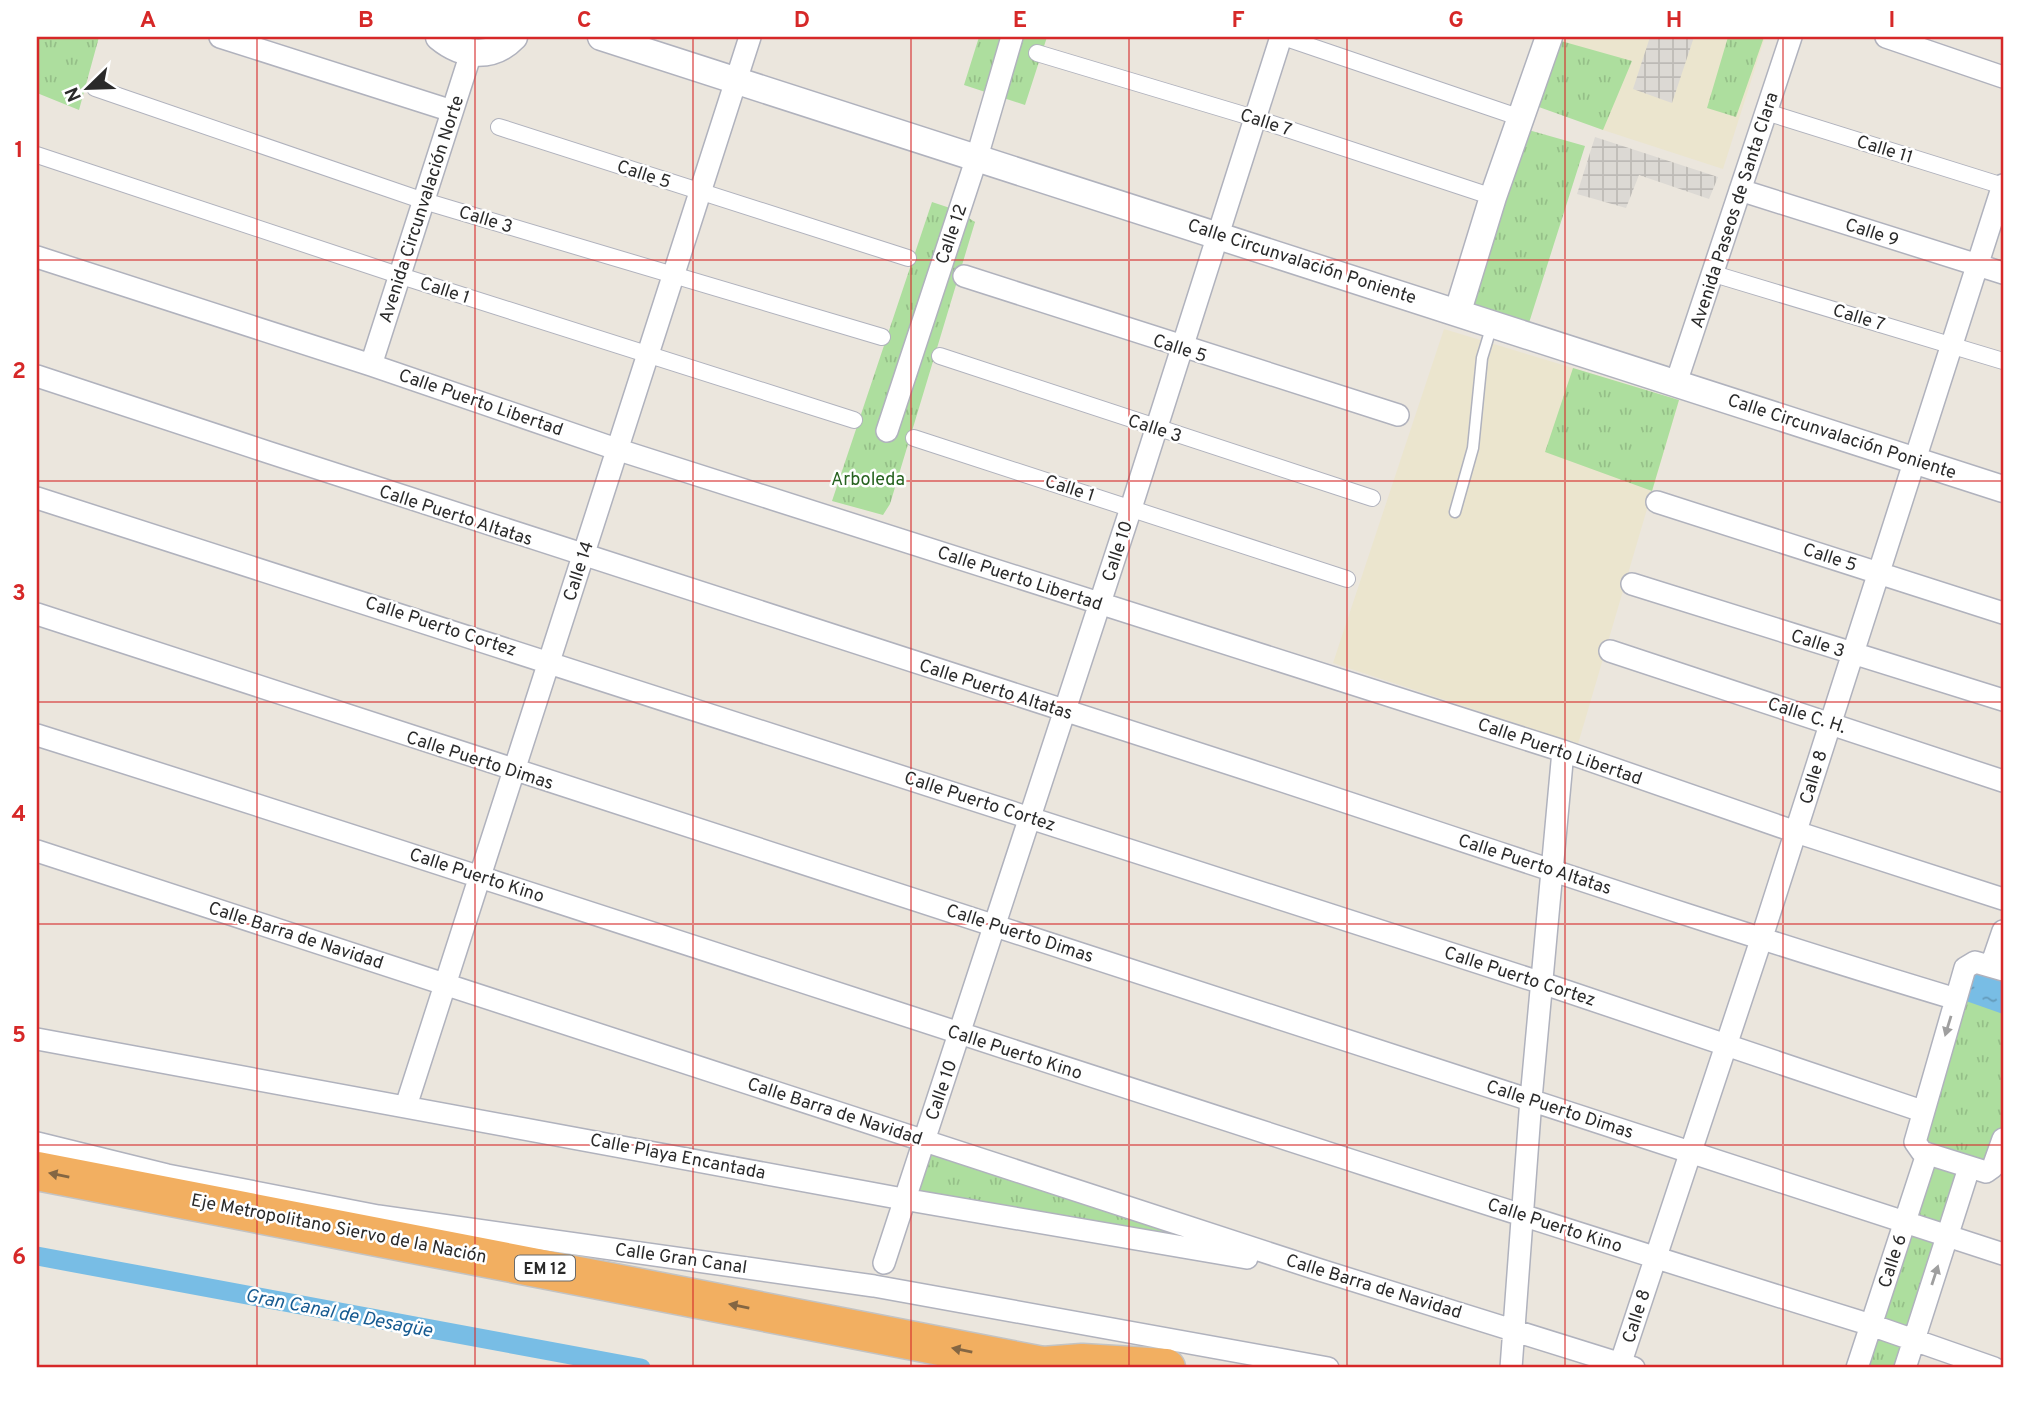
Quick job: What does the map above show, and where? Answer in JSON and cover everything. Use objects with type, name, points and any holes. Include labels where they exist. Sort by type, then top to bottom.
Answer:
[{"type":"highway","name":"Eje Metropolitano Siervo de la Nación","points":[[37,1171],[519,1262],[1048,1367],[1082,1363],[1166,1368]]},
{"type":"highway","name":"Eje Metropolitano Siervo de la Nación","points":[[37,1197],[926,1368]]},
{"type":"street","points":[[220,37],[452,111]]},
{"type":"street","points":[[439,37],[454,48],[471,53],[490,52],[514,37]]},
{"type":"street","name":"Calle Circunvalación Poniente","points":[[601,37],[1458,311],[2003,489]]},
{"type":"street","name":"Calle 14","points":[[406,1106],[750,37]]},
{"type":"street","name":"Calle 12","points":[[887,431],[977,157],[1012,37]]},
{"type":"street","points":[[1282,37],[1521,118]]},
{"type":"street","name":"Calle 10","points":[[884,1263],[996,925],[1282,37]]},
{"type":"street","points":[[1458,311],[1493,197],[1549,37]]},
{"type":"street","name":"Avenida Paseos de Santa Clara","points":[[1676,383],[1791,37]]},
{"type":"street","points":[[1886,37],[2003,77]]},
{"type":"street","name":"Calle 7","points":[[1037,52],[1254,118],[1493,197]]},
{"type":"street","name":"Avenida Circunvalación Norte","points":[[371,365],[471,53]]},
{"type":"street","name":"Calle 3","points":[[95,88],[424,201],[881,337]]},
{"type":"street","name":"Calle 11","points":[[1766,112],[2003,185]]},
{"type":"street","name":"Calle 5","points":[[499,127],[908,258]]},
{"type":"street","name":"Calle 1","points":[[37,155],[401,276],[854,420]]},
{"type":"street","name":"Calle 8","points":[[1625,1367],[1656,1258],[1796,832],[2003,185]]},
{"type":"street","name":"Calle 9","points":[[1740,190],[2003,273]]},
{"type":"street","name":"Calle Puerto Libertad","points":[[37,257],[371,365],[619,450],[1563,751],[1796,832],[2003,899]]},
{"type":"street","name":"Calle 7","points":[[1714,274],[2003,362]]},
{"type":"street","name":"Calle 5","points":[[964,276],[1181,348],[1398,415]]},
{"type":"street","name":"Calle 3","points":[[940,356],[1372,498]]},
{"type":"street","name":"Calle Puerto Altatas","points":[[37,376],[583,557],[1064,710],[1761,940],[1956,999]]},
{"type":"street","name":"Calle 1","points":[[914,438],[1347,579]]},
{"type":"street","name":"Calle Puerto Cortez","points":[[37,498],[1542,983],[1922,1111]]},
{"type":"street","name":"Calle 5","points":[[1657,502],[2003,613]]},
{"type":"street","name":"Calle 3","points":[[1632,584],[2003,700]]},
{"type":"street","name":"Calle Puerto Dimas","points":[[37,614],[2003,1254]]},
{"type":"street","name":"Calle C. H.","points":[[1610,651],[2003,780]]},
{"type":"street","name":"Calle Puerto Kino","points":[[37,736],[480,875],[960,1035],[1871,1325],[1994,1368]]},
{"type":"street","points":[[1511,1368],[1531,1099],[1563,751]]},
{"type":"street","name":"Calle Barra de Navidad","points":[[37,852],[1320,1270],[1515,1329],[1625,1367]]},
{"type":"street","name":"Calle 6","points":[[1857,1368],[1905,1222],[1921,1150],[1922,1111],[1956,999],[1968,965],[1975,962],[1997,968],[2003,931]]},
{"type":"street","name":"Calle Playa Encantada","points":[[37,1039],[903,1199],[1320,1270]]},
{"type":"street","points":[[1905,1368],[1947,1236],[1979,1169],[2003,1139]]},
{"type":"street","name":"Calle Gran Canal","points":[[37,1143],[167,1175],[378,1216],[874,1286],[1328,1368]]},
{"type":"street","points":[[1921,1150],[1979,1169]]},
{"type":"lane","points":[[1455,512],[1473,448],[1482,358],[1492,322]]},
{"type":"shaded area","points":[[1563,37],[1765,37],[1723,169],[1603,130],[1541,103]]},
{"type":"shaded area","points":[[1650,37],[1694,37],[1672,103],[1633,89]]},
{"type":"shaded area","points":[[1595,137],[1718,177],[1709,199],[1639,175],[1626,208],[1577,194]]},
{"type":"shaded area","points":[[1444,329],[1679,400],[1578,744],[1333,663]]},
{"type":"green space","points":[[37,37],[99,37],[79,110],[37,93]]},
{"type":"green space","points":[[979,37],[1047,37],[1025,105],[964,85]]},
{"type":"green space","points":[[1728,37],[1764,37],[1736,117],[1707,108]]},
{"type":"green space","points":[[1561,41],[1632,61],[1603,130],[1536,106]]},
{"type":"green space","points":[[1514,126],[1585,146],[1528,326],[1455,303]]},
{"type":"green space","name":"Arboleda","points":[[932,202],[956,210],[975,222],[890,504],[883,515],[832,501]]},
{"type":"green space","points":[[1573,368],[1679,400],[1652,491],[1545,452]]},
{"type":"green space","points":[[2003,916],[2003,1144],[1992,1179],[1969,1170],[1904,1368],[1859,1368],[1927,1154],[1913,1148],[1957,997],[1988,966]]},
{"type":"green space","points":[[925,1146],[1189,1230],[1186,1242],[908,1194]]},
{"type":"water","points":[[1975,971],[2003,980],[2003,1014],[1966,1001]]},
{"type":"waterway","name":"Gran Canal de Desagüe","points":[[37,1256],[641,1368]]}]
